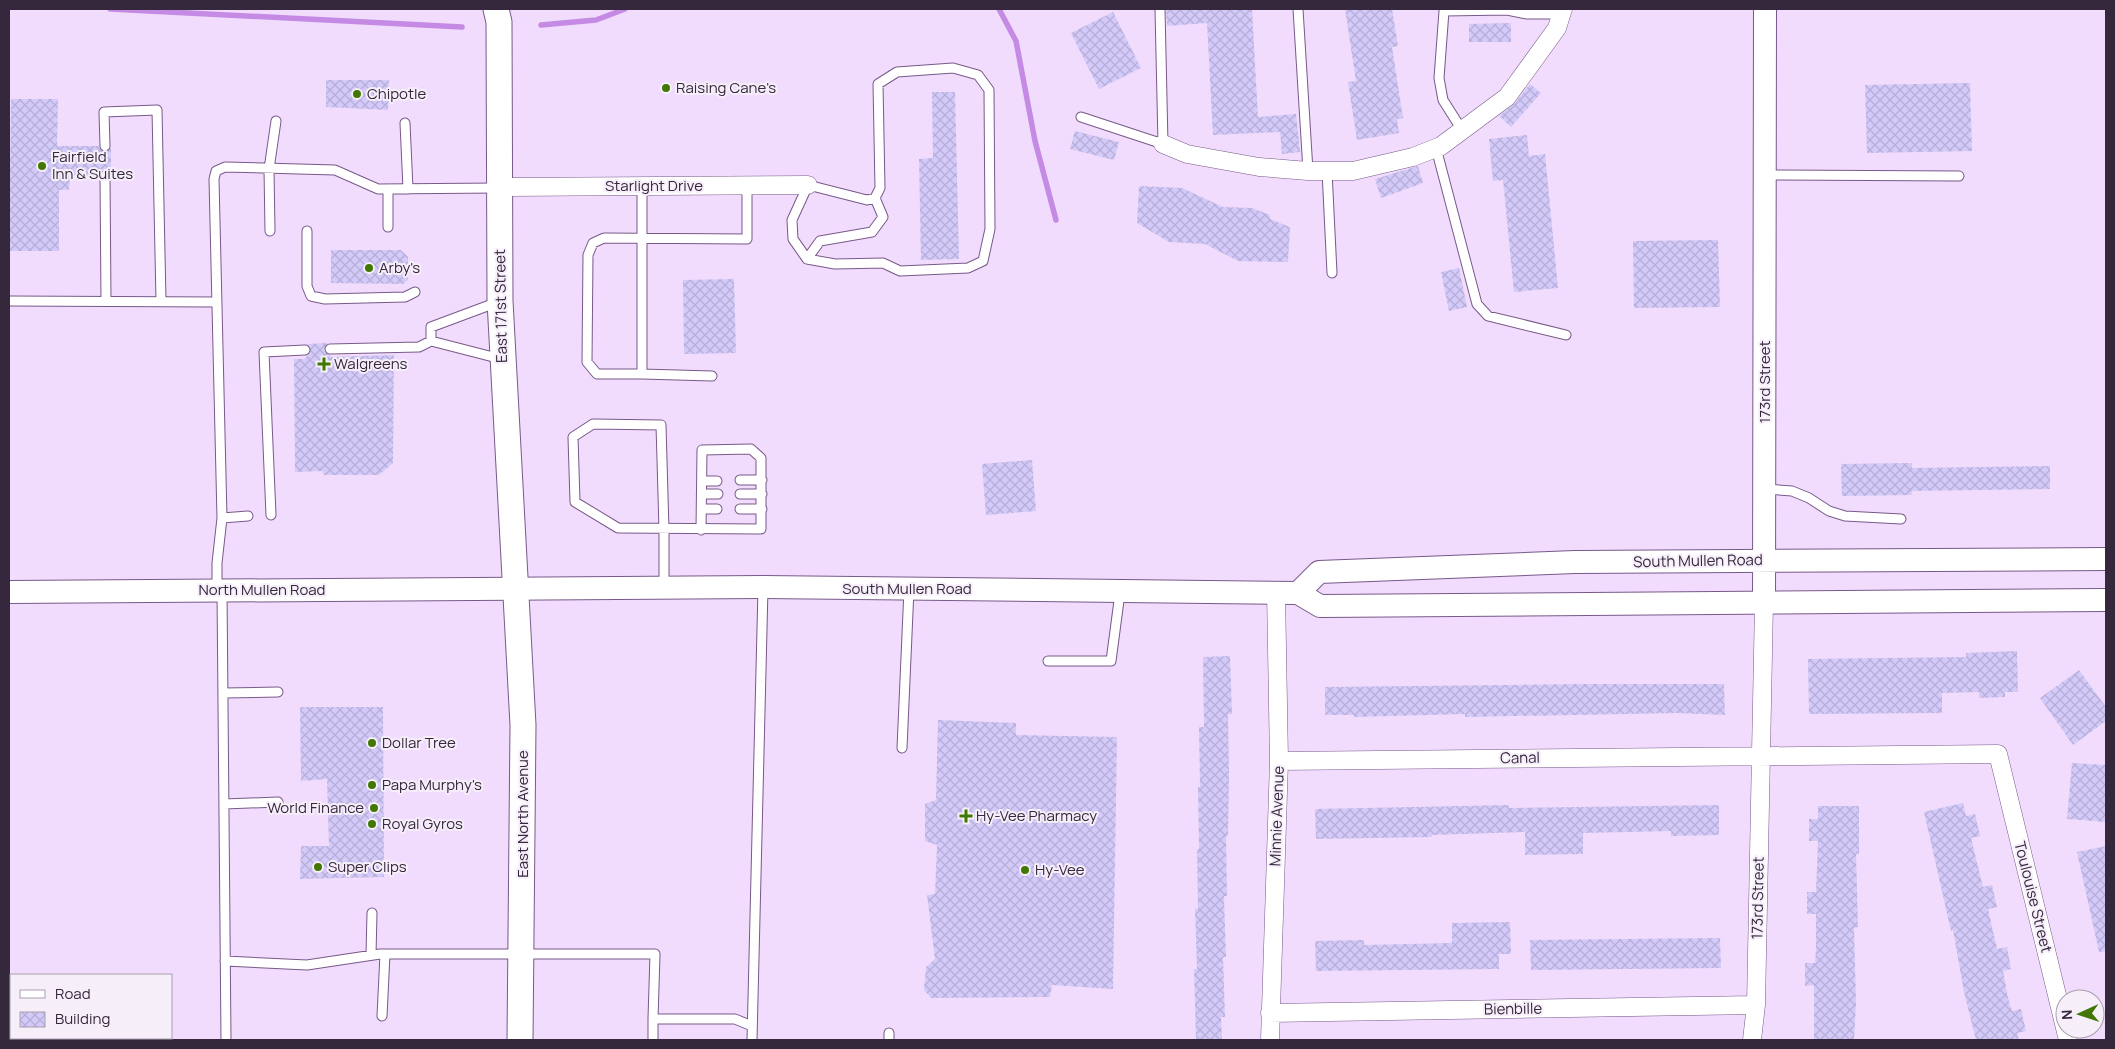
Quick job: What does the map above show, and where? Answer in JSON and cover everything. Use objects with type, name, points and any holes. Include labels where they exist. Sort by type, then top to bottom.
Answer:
[{"type":"main road","name":"East 171st Street","points":[[500,13],[500,301],[516,588]]},
{"type":"main road","name":"East North Avenue","points":[[516,588],[523,725],[520,1040]]},
{"type":"street","name":"173rd Street","points":[[1752,1040],[1756,1005],[1766,561],[1764,9]]},
{"type":"street","points":[[1163,144],[1187,154],[1259,167],[1308,171],[1353,171],[1413,157],[1436,148],[1507,98],[1558,28],[1562,11]]},
{"type":"street","name":"Starlight Drive","points":[[500,188],[808,185]]},
{"type":"street","name":"South Mullen Road","points":[[1298,593],[1319,572],[1575,562],[2106,559]]},
{"type":"street","name":"South Mullen Road","points":[[516,588],[764,587],[1276,592],[1298,593],[1320,606],[2106,600]]},
{"type":"street","name":"North Mullen Road","points":[[9,592],[516,588]]},
{"type":"street","name":"Minnie Avenue","points":[[1270,1040],[1279,761],[1276,592]]},
{"type":"street","name":"Toulouise Street","points":[[1762,755],[1998,754],[2068,1040]]},
{"type":"street","name":"Canal","points":[[1279,761],[1762,755]]},
{"type":"street","name":"Bienbille","points":[[1270,1013],[1756,1005]]},
{"type":"lane","points":[[1081,117],[1163,144],[1160,9]]},
{"type":"lane","points":[[1298,9],[1308,171]]},
{"type":"lane","points":[[1462,130],[1443,100],[1439,78],[1444,10],[1507,10],[1527,14],[1562,11]]},
{"type":"lane","points":[[807,259],[820,241],[872,232],[883,217],[875,198],[880,188],[881,159],[877,112],[878,84],[897,72],[953,68],[978,75],[989,90],[990,229],[983,261],[968,268],[900,270],[883,263],[835,264],[807,259],[793,239],[792,220],[808,185],[866,200],[875,198]]},
{"type":"lane","points":[[105,146],[104,112],[157,110],[162,301]]},
{"type":"lane","points":[[270,231],[269,169],[276,121]]},
{"type":"lane","points":[[405,124],[408,189]]},
{"type":"lane","points":[[1436,148],[1477,304],[1488,316],[1566,335]]},
{"type":"lane","points":[[226,1040],[223,693],[217,563],[222,518],[216,302],[215,174],[218,169],[225,167],[335,170],[378,189],[500,188]]},
{"type":"lane","points":[[1327,171],[1332,273]]},
{"type":"lane","points":[[1765,175],[1958,176]]},
{"type":"lane","points":[[105,176],[106,301]]},
{"type":"lane","points":[[712,376],[597,374],[588,362],[588,255],[593,243],[604,238],[747,239],[747,185]]},
{"type":"lane","points":[[642,186],[642,374]]},
{"type":"lane","points":[[388,189],[388,227]]},
{"type":"lane","points":[[307,230],[307,286],[311,296],[325,299],[405,297],[415,292]]},
{"type":"lane","points":[[9,301],[216,302]]},
{"type":"lane","points":[[431,340],[431,327],[500,301]]},
{"type":"lane","points":[[330,349],[419,346],[431,340],[502,359]]},
{"type":"lane","points":[[271,515],[264,352],[305,350]]},
{"type":"lane","points":[[664,588],[664,530],[661,425],[593,424],[573,437],[575,502],[618,528],[664,530],[702,530],[761,529],[761,458],[750,448],[702,450],[702,530]]},
{"type":"lane","points":[[740,480],[762,480]]},
{"type":"lane","points":[[702,481],[717,481]]},
{"type":"lane","points":[[1766,489],[1792,491],[1810,498],[1829,511],[1845,516],[1901,519]]},
{"type":"lane","points":[[702,494],[718,494]]},
{"type":"lane","points":[[740,494],[762,494]]},
{"type":"lane","points":[[702,509],[717,509]]},
{"type":"lane","points":[[740,509],[762,509]]},
{"type":"lane","points":[[222,518],[248,516]]},
{"type":"lane","points":[[752,1040],[764,587]]},
{"type":"lane","points":[[902,748],[909,589]]},
{"type":"lane","points":[[1048,661],[1112,661],[1120,590]]},
{"type":"lane","points":[[223,693],[278,692]]},
{"type":"lane","points":[[224,804],[278,802]]},
{"type":"lane","points":[[371,956],[372,913]]},
{"type":"lane","points":[[382,1016],[385,954]]},
{"type":"lane","points":[[225,961],[307,965],[385,954],[655,954],[653,1040]]},
{"type":"lane","points":[[653,1019],[735,1019],[752,1026]]},
{"type":"building","points":[[1166,9],[1252,9],[1258,117],[1296,114],[1300,152],[1282,154],[1280,132],[1213,135],[1207,23],[1167,26]]},
{"type":"building","points":[[1345,9],[1392,9],[1398,46],[1392,47],[1403,118],[1397,119],[1399,133],[1357,140],[1348,82],[1356,81]]},
{"type":"building","points":[[1113,12],[1141,68],[1099,89],[1071,33]]},
{"type":"building","points":[[1511,23],[1511,42],[1469,42],[1469,24]]},
{"type":"building","name":"Chipotle","points":[[326,80],[389,80],[388,110],[326,107]]},
{"type":"building","points":[[1970,83],[1972,151],[1867,153],[1865,85]]},
{"type":"building","points":[[1530,84],[1541,93],[1511,127],[1499,116],[1515,103]]},
{"type":"building","points":[[932,92],[955,92],[959,259],[921,260],[919,159],[933,158]]},
{"type":"building","points":[[11,99],[58,99],[57,146],[99,146],[105,152],[111,148],[111,174],[104,170],[99,176],[70,176],[69,190],[59,190],[59,251],[9,251]]},
{"type":"building","points":[[1075,131],[1119,142],[1114,160],[1070,149]]},
{"type":"building","points":[[1527,135],[1529,156],[1545,154],[1558,288],[1514,292],[1503,180],[1493,181],[1489,139]]},
{"type":"building","points":[[1418,166],[1423,183],[1381,198],[1375,179]]},
{"type":"building","points":[[1139,186],[1182,188],[1223,207],[1252,208],[1270,215],[1270,219],[1290,227],[1288,262],[1238,261],[1205,244],[1169,242],[1137,223]]},
{"type":"building","points":[[1718,240],[1720,307],[1634,308],[1633,241]]},
{"type":"building","name":"Arby's","points":[[331,250],[401,250],[408,257],[408,280],[403,284],[331,283]]},
{"type":"building","points":[[1459,268],[1467,307],[1449,311],[1441,272]]},
{"type":"building","points":[[734,279],[736,353],[684,354],[683,280]]},
{"type":"building","name":"Walgreens","points":[[327,343],[324,350],[331,357],[394,355],[393,463],[379,475],[324,475],[323,471],[295,472],[294,359],[304,359],[310,353],[310,347],[307,344]]},
{"type":"building","points":[[1032,460],[1036,511],[986,515],[982,464]]},
{"type":"building","points":[[1912,463],[1912,468],[2050,466],[2050,489],[1911,491],[1912,495],[1842,496],[1841,464]]},
{"type":"building","points":[[2017,651],[2018,692],[2005,692],[2005,697],[1979,698],[1979,692],[1942,693],[1942,713],[1809,714],[1808,659],[1966,657],[1966,653]]},
{"type":"building","points":[[1230,656],[1232,714],[1228,714],[1227,896],[1224,896],[1226,957],[1223,957],[1225,1017],[1221,1017],[1222,1040],[1196,1040],[1194,969],[1197,969],[1195,909],[1198,909],[1199,727],[1204,727],[1203,657]]},
{"type":"building","points":[[2079,670],[2106,707],[2106,721],[2073,745],[2040,698]]},
{"type":"building","points":[[1724,684],[1725,715],[1677,713],[1465,717],[1465,714],[1354,717],[1354,715],[1325,715],[1325,687]]},
{"type":"building","points":[[300,707],[383,707],[384,877],[300,879],[301,846],[329,846],[327,779],[301,781]]},
{"type":"building","name":"Hy-Vee","points":[[938,720],[1016,723],[1016,735],[1117,737],[1113,989],[1052,985],[1050,997],[931,998],[924,990],[926,967],[935,959],[927,895],[935,894],[937,845],[925,841],[925,804],[936,800]]},
{"type":"building","points":[[2072,763],[2106,765],[2106,822],[2067,819]]},
{"type":"building","points":[[1963,803],[1966,816],[1975,814],[1980,836],[1971,838],[1983,887],[1992,885],[1997,907],[1988,909],[1997,949],[2007,947],[2011,969],[2003,971],[2008,998],[2012,1011],[2021,1009],[2026,1031],[2017,1033],[2019,1040],[1976,1040],[1964,992],[1953,930],[1951,931],[1924,812]]},
{"type":"building","points":[[1509,805],[1509,808],[1719,805],[1719,835],[1671,836],[1671,831],[1583,833],[1583,854],[1525,855],[1525,832],[1432,835],[1432,837],[1316,839],[1315,809]]},
{"type":"building","points":[[1818,806],[1859,806],[1859,854],[1856,854],[1858,927],[1854,928],[1856,1003],[1854,1040],[1814,1040],[1814,985],[1805,986],[1805,963],[1815,963],[1816,950],[1816,914],[1807,914],[1807,892],[1816,892],[1818,841],[1809,841],[1809,819],[1818,819]]},
{"type":"building","points":[[2106,846],[2106,951],[2099,952],[2077,852]]},
{"type":"building","points":[[1510,922],[1511,954],[1499,954],[1499,969],[1316,971],[1315,941],[1364,940],[1364,945],[1452,943],[1452,923]]},
{"type":"building","points":[[1720,938],[1721,968],[1531,970],[1530,940]]},
{"type":"waterway","points":[[110,9],[462,27]]},
{"type":"waterway","points":[[541,25],[596,20],[625,9]]},
{"type":"waterway","points":[[999,9],[1016,41],[1035,141],[1056,220]]},
{"type":"place","name":"Raising Cane's","points":[[666,88]]},
{"type":"place","name":"Chipotle","points":[[357,94]]},
{"type":"place","name":"Fairfield Inn & Suites","points":[[42,166]]},
{"type":"place","name":"Arby's","points":[[369,268]]},
{"type":"place","name":"Walgreens","points":[[324,364]]},
{"type":"place","name":"Dollar Tree","points":[[372,743]]},
{"type":"place","name":"Papa Murphy's","points":[[372,785]]},
{"type":"place","name":"World Finance","points":[[374,808]]},
{"type":"place","name":"Hy-Vee Pharmacy","points":[[966,816]]},
{"type":"place","name":"Royal Gyros","points":[[372,824]]},
{"type":"place","name":"Super Clips","points":[[318,867]]},
{"type":"place","name":"Hy-Vee","points":[[1025,870]]}]
